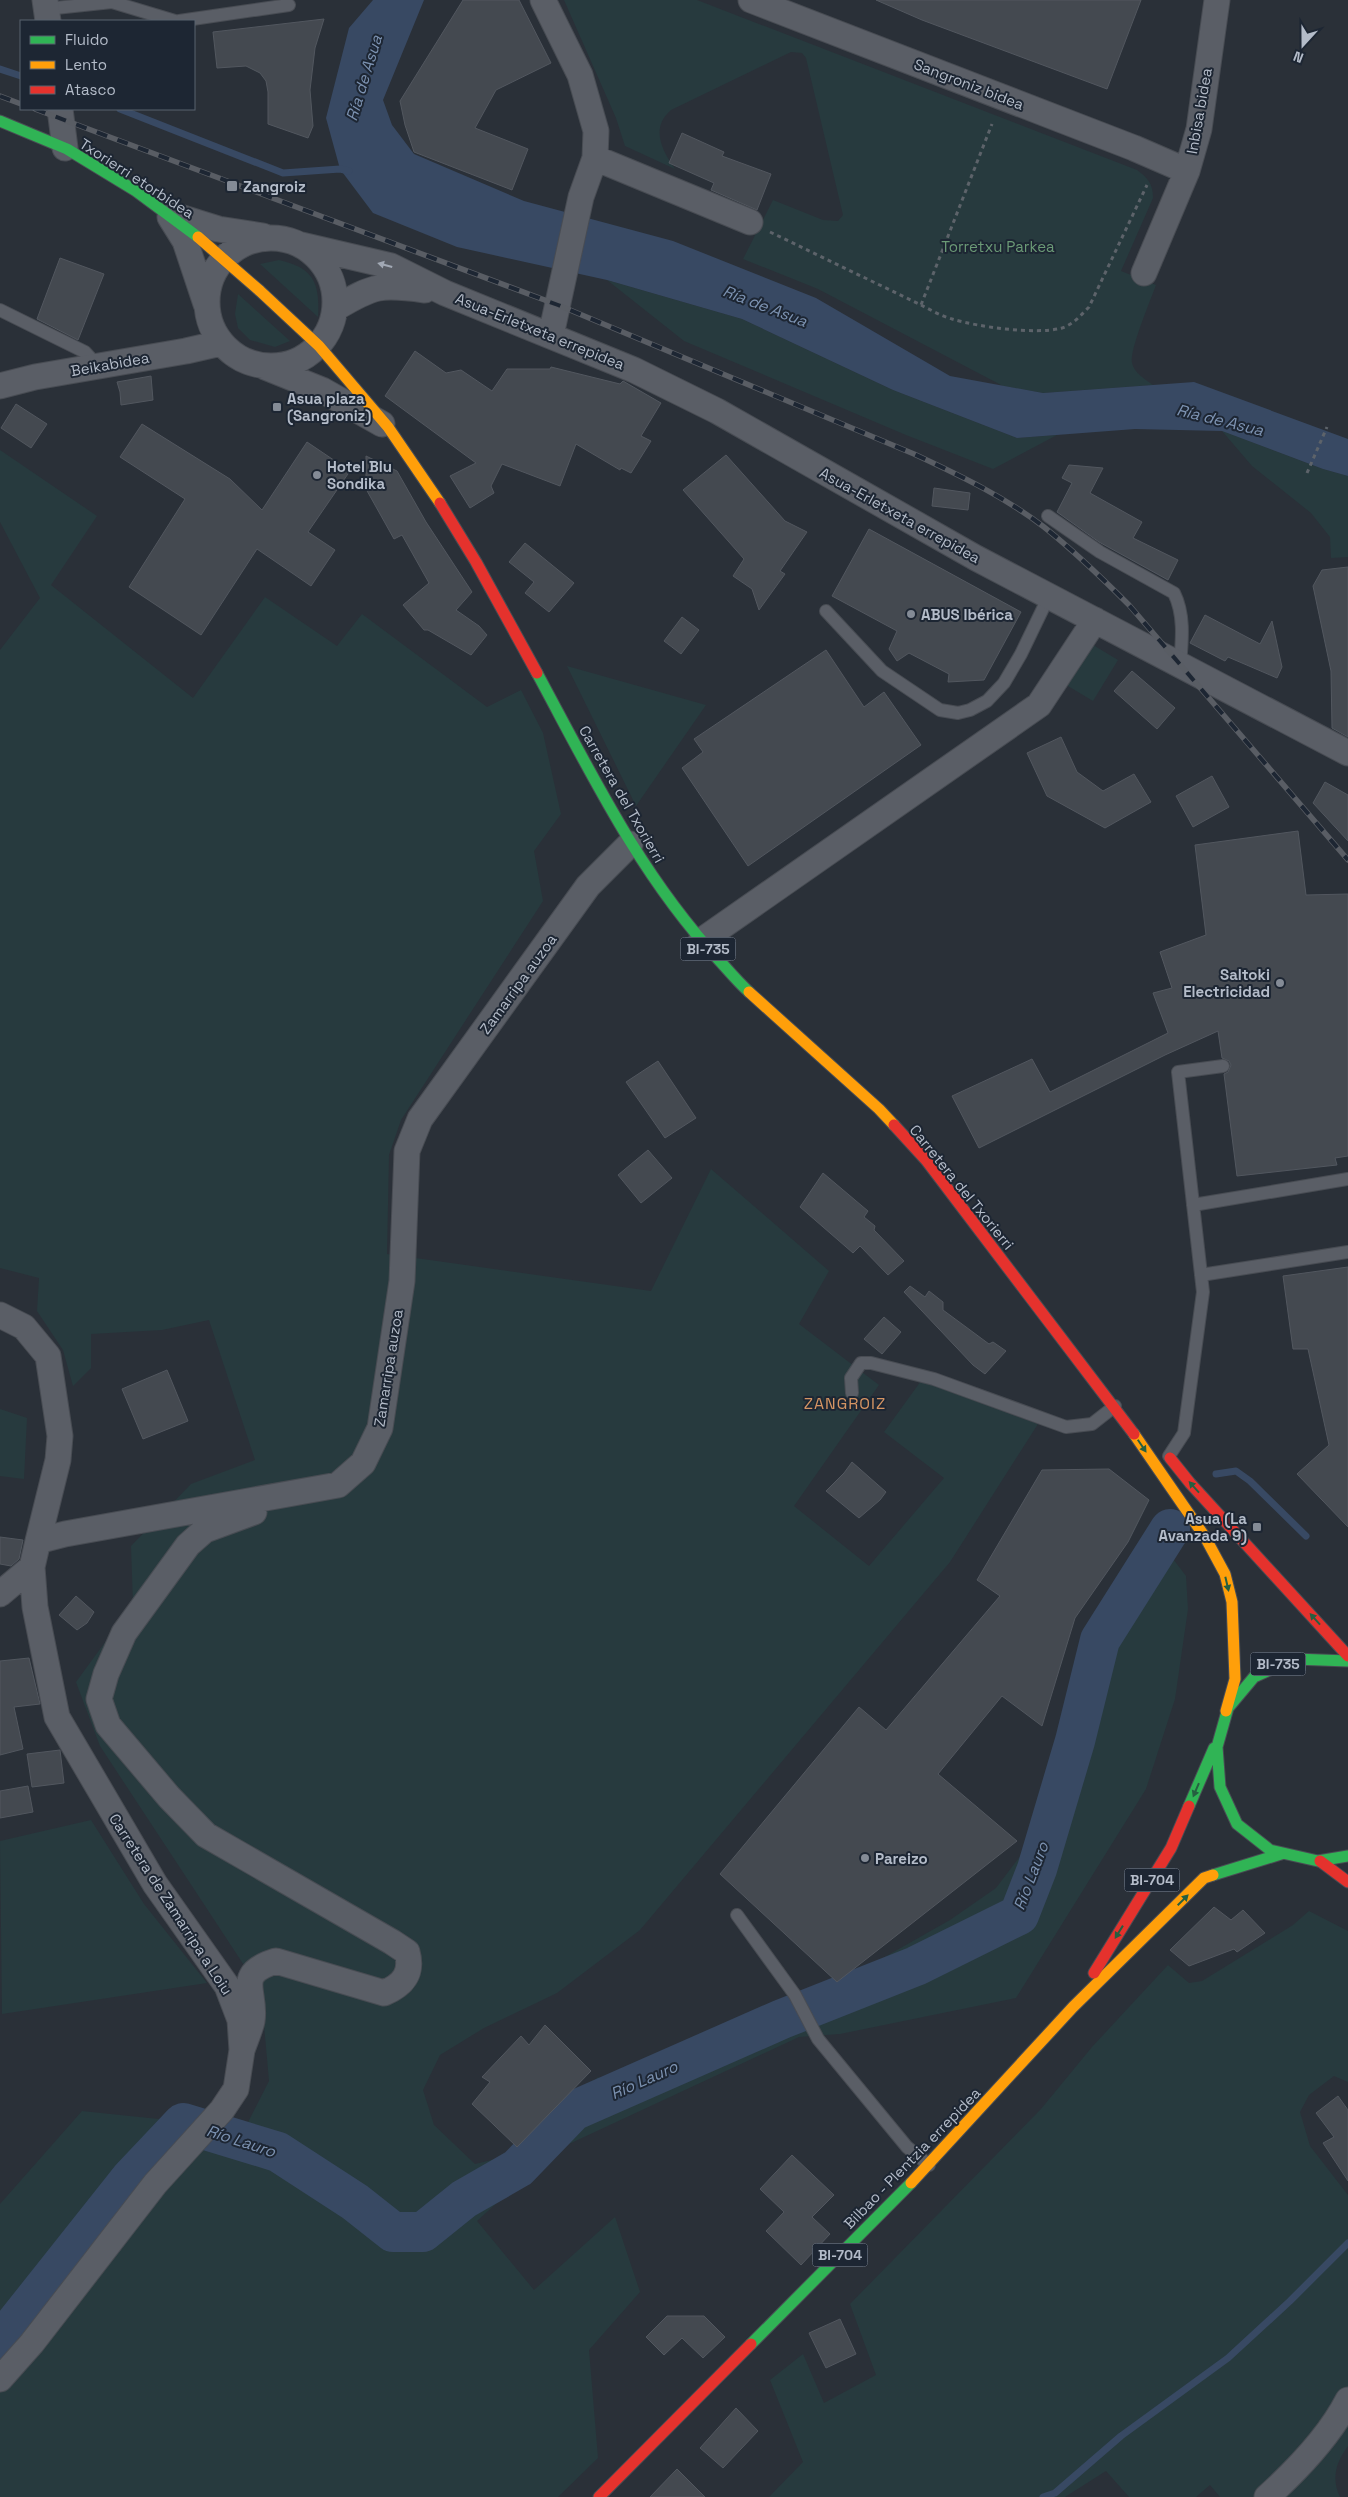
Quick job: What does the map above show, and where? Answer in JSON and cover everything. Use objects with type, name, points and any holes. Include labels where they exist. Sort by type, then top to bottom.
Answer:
[{"type":"main road","name":"Txorierri etorbidea","points":[[0,121],[65,148],[131,188],[168,213],[224,258]]},
{"type":"main road","name":"Carretera del Txorierri","points":[[224,258],[272,300],[319,346],[388,428],[428,484],[476,562],[630,844],[662,891],[701,941],[746,990],[879,1110],[926,1160],[1115,1406]]},
{"type":"main road","name":"BI-735","points":[[1115,1406],[1149,1435]]},
{"type":"main road","name":"BI-735","points":[[1115,1406],[1210,1544],[1225,1574],[1232,1602],[1235,1679],[1215,1745],[1215,1772],[1223,1799],[1237,1822],[1257,1841],[1281,1854],[1300,1859],[1320,1861],[1348,1856]]},
{"type":"main road","points":[[1166,1453],[1190,1483],[1348,1656]]},
{"type":"main road","name":"BI-735","points":[[1226,1711],[1243,1687],[1267,1668],[1295,1658],[1325,1656],[1348,1661]]},
{"type":"main road","name":"BI-704","points":[[1073,2007],[1171,1848],[1215,1745]]},
{"type":"main road","name":"BI-704","points":[[1073,2007],[1204,1878],[1253,1861],[1281,1854]]},
{"type":"main road","name":"BI-735","points":[[1320,1861],[1348,1882]]},
{"type":"main road","name":"Bilbao - Plentzia errepidea","points":[[599,2497],[929,2165],[1073,2007]]},
{"type":"street","points":[[543,0],[580,75],[596,131],[595,158],[581,197],[563,288],[551,334]]},
{"type":"street","name":"Sangroniz bidea","points":[[751,0],[1125,144],[1187,171]]},
{"type":"street","name":"Inbisa bidea","points":[[1144,273],[1187,171],[1199,130],[1217,0]]},
{"type":"street","points":[[60,110],[65,148]]},
{"type":"street","points":[[595,158],[750,222]]},
{"type":"street","points":[[168,213],[195,224],[239,234],[275,238],[391,266],[445,293]]},
{"type":"street","points":[[168,213],[185,241],[212,326],[221,342],[233,354],[247,362],[263,366],[322,390],[388,428]]},
{"type":"street","points":[[207,309],[208,290],[214,273],[224,258],[236,248],[256,240],[275,238]]},
{"type":"street","points":[[263,366],[293,363],[319,346],[330,328],[336,308],[335,289],[328,271],[317,256],[302,245]]},
{"type":"street","points":[[336,308],[358,295],[390,285],[445,293]]},
{"type":"street","name":"Asua-Erletxeta errepidea","points":[[445,293],[551,334],[634,370],[717,411],[1049,596],[1348,753]]},
{"type":"street","name":"Beikabidea","points":[[0,386],[35,377],[99,367],[221,342]]},
{"type":"street","points":[[701,941],[1039,705],[1095,620]]},
{"type":"street","name":"Zamarripa auzoa","points":[[38,1541],[65,1534],[338,1485],[364,1463],[380,1428],[402,1281],[408,1151],[420,1119],[588,886],[630,844]]},
{"type":"street","points":[[0,1315],[24,1327],[48,1356],[60,1436],[58,1460],[38,1541]]},
{"type":"street","points":[[242,2050],[252,2020],[250,1982],[254,1973],[262,1966],[276,1961],[384,1993],[397,1988],[406,1979],[410,1963],[407,1952],[206,1835],[168,1797],[108,1725],[99,1699],[106,1674],[124,1633],[188,1545],[205,1530],[300,1492]]},
{"type":"street","name":"Carretera de Zamarripa a Loiu","points":[[0,2379],[32,2344],[155,2184],[190,2148],[222,2110],[236,2089],[242,2050],[240,2020],[227,1986],[155,1884],[57,1717],[35,1607],[32,1567],[38,1541]]},
{"type":"street","points":[[0,1594],[32,1567]]},
{"type":"street","points":[[1267,2497],[1291,2475],[1339,2418],[1348,2400]]},
{"type":"lane","points":[[46,10],[112,2],[174,20]]},
{"type":"lane","points":[[184,20],[288,5]]},
{"type":"lane","points":[[0,310],[85,352],[99,367]]},
{"type":"lane","points":[[1048,516],[1100,552],[1174,593],[1179,604],[1182,632],[1180,665]]},
{"type":"lane","points":[[826,611],[882,672],[940,710],[958,713],[970,710],[987,701],[1004,683],[1021,654],[1049,596]]},
{"type":"lane","points":[[1166,1453],[1184,1433],[1203,1292],[1178,1072],[1223,1066]]},
{"type":"lane","points":[[1193,1205],[1348,1179]]},
{"type":"lane","points":[[1201,1275],[1348,1252]]},
{"type":"lane","points":[[852,1392],[851,1378],[861,1363],[870,1363],[934,1380],[1066,1426],[1092,1424],[1115,1406]]},
{"type":"lane","points":[[738,1915],[795,1995],[818,2039],[907,2147],[929,2165]]},
{"type":"path","points":[[921,305],[992,124]]},
{"type":"path","points":[[750,222],[950,319],[974,325],[1042,331],[1063,328],[1076,321],[1089,307],[1147,185]]},
{"type":"path","points":[[1307,473],[1327,427]]},
{"type":"green space","name":"Torretxu Parkea","points":[[564,0],[697,0],[1137,170],[1149,182],[1153,198],[1121,271],[1156,285],[1137,337],[1132,357],[1135,370],[1153,385],[1043,393],[1003,386],[818,289],[743,259],[773,200],[823,220],[838,221],[843,215],[806,58],[802,53],[791,52],[671,110],[661,124],[660,139],[662,147],[675,169],[625,146],[616,118]]},
{"type":"green space","points":[[279,260],[300,268],[312,279],[318,295],[318,317],[260,264]]},
{"type":"green space","points":[[607,280],[742,319],[893,390],[1017,438],[1057,435],[993,469],[906,435],[684,341]]},
{"type":"green space","points":[[238,294],[290,341],[275,347],[250,340],[238,328],[235,314]]},
{"type":"green space","points":[[1222,431],[1323,469],[1348,476],[1348,557],[1331,558],[1330,537],[1311,513],[1252,466]]},
{"type":"green space","points":[[0,450],[97,516],[51,585],[193,698],[265,597],[337,646],[362,614],[487,707],[521,690],[543,733],[561,814],[534,851],[543,901],[401,1120],[389,1155],[387,1254],[651,1291],[711,1169],[829,1271],[799,1324],[879,1385],[794,1506],[869,1566],[944,1478],[884,1432],[921,1381],[1038,1424],[950,1562],[640,1930],[557,1993],[484,2028],[440,2055],[423,2090],[434,2125],[475,2164],[517,2154],[598,2077],[608,2087],[776,2009],[837,1984],[950,1920],[996,1888],[1021,1855],[1092,1624],[1157,1524],[1161,1543],[1186,1576],[1188,1609],[1175,1699],[1146,1789],[1016,1998],[840,2034],[799,2037],[554,2151],[477,2221],[534,2290],[615,2217],[640,2292],[589,2350],[598,2458],[558,2497],[0,2497],[0,2204],[82,2111],[245,2128],[269,2081],[261,1991],[100,1746],[76,1682],[133,1604],[131,1546],[191,1484],[255,1460],[209,1320],[162,1330],[91,1334],[91,1368],[73,1386],[63,1350],[37,1311],[39,1278],[0,1268],[0,650],[40,598],[0,522]]},
{"type":"green space","points":[[1088,642],[1118,660],[1093,701],[1063,683]]},
{"type":"green space","points":[[567,666],[706,705],[636,806]]},
{"type":"green space","points":[[0,1409],[27,1418],[24,1479],[0,1476]]},
{"type":"green space","points":[[91,1820],[144,1904],[207,1983],[2,2014],[0,1841]]},
{"type":"green space","points":[[1309,1911],[1348,1931],[1348,2082],[1334,2076],[1309,2095],[1300,2112],[1310,2146],[1348,2195],[1348,2446],[1340,2458],[1336,2470],[1335,2477],[1340,2497],[1220,2497],[1210,2485],[1196,2497],[1129,2497],[1106,2471],[1065,2497],[769,2497],[803,2462],[770,2380],[803,2354],[824,2403],[876,2375],[850,2304],[1041,2109],[1092,2047],[1168,1965],[1189,1983],[1202,1981],[1293,1925]]},
{"type":"water","name":"Ría de Asua","points":[[373,0],[424,0],[383,100],[392,125],[414,154],[524,201],[673,241],[816,298],[950,376],[1043,393],[1194,382],[1348,439],[1348,476],[1323,469],[1222,431],[1135,429],[1017,438],[893,390],[742,319],[607,280],[457,247],[373,213],[340,169],[326,118],[349,28]]},
{"type":"building","points":[[463,0],[519,0],[551,63],[496,90],[475,128],[528,149],[512,190],[414,152],[405,125],[400,101]]},
{"type":"building","points":[[876,0],[1141,0],[1107,89],[922,20]]},
{"type":"building","points":[[324,19],[315,48],[310,90],[313,126],[308,138],[268,124],[268,92],[266,81],[260,73],[246,66],[217,68],[213,32]]},
{"type":"building","points":[[682,133],[724,152],[722,156],[771,174],[757,210],[711,190],[714,183],[669,163]]},
{"type":"building","points":[[60,258],[104,274],[78,340],[37,319]]},
{"type":"building","points":[[415,351],[446,373],[461,370],[492,391],[507,369],[550,369],[551,367],[620,384],[623,381],[661,403],[641,436],[651,441],[631,473],[621,468],[620,470],[576,444],[560,486],[502,464],[491,486],[494,493],[470,508],[450,476],[476,463],[385,396]]},
{"type":"building","points":[[151,376],[153,400],[121,405],[117,382]]},
{"type":"building","points":[[16,404],[47,424],[31,448],[1,428]]},
{"type":"building","points":[[142,424],[230,479],[262,510],[307,442],[350,471],[308,532],[335,550],[311,586],[257,549],[201,635],[129,587],[185,499],[120,457]]},
{"type":"building","points":[[726,455],[785,521],[807,532],[780,571],[785,574],[759,610],[752,589],[733,576],[744,559],[683,490]]},
{"type":"building","points":[[366,456],[397,471],[426,522],[472,592],[456,610],[479,626],[487,635],[471,655],[428,630],[424,630],[403,605],[429,583],[402,535],[394,539],[366,489]]},
{"type":"building","points":[[1069,465],[1103,468],[1090,493],[1142,522],[1133,538],[1178,560],[1168,580],[1099,542],[1057,512],[1072,483],[1062,478]]},
{"type":"building","points":[[934,488],[970,493],[968,510],[932,506]]},
{"type":"building","points":[[869,529],[1021,612],[984,680],[948,682],[949,674],[909,653],[897,661],[889,649],[897,631],[832,596]]},
{"type":"building","points":[[525,543],[574,583],[549,612],[525,593],[534,582],[509,562]]},
{"type":"building","points":[[1348,567],[1348,737],[1332,728],[1331,671],[1313,586],[1322,570]]},
{"type":"building","points":[[1205,615],[1260,644],[1272,621],[1282,667],[1277,678],[1228,657],[1225,661],[1190,643]]},
{"type":"building","points":[[682,617],[699,630],[681,654],[664,641]]},
{"type":"building","points":[[826,650],[864,707],[884,692],[921,745],[748,866],[682,768],[703,752],[694,739]]},
{"type":"building","points":[[1132,671],[1175,708],[1157,729],[1114,691]]},
{"type":"building","points":[[1061,737],[1077,772],[1103,791],[1134,774],[1151,802],[1105,828],[1047,796],[1027,753]]},
{"type":"building","points":[[1212,776],[1229,807],[1193,827],[1176,796]]},
{"type":"building","points":[[1325,782],[1348,795],[1348,841],[1313,803]]},
{"type":"building","name":"Saltoki Electricidad","points":[[1298,831],[1306,895],[1348,894],[1348,1156],[1335,1158],[1337,1165],[1237,1176],[1224,1074],[1228,1072],[1231,1065],[1229,1061],[1222,1058],[1218,1031],[1165,1055],[979,1148],[952,1096],[1032,1059],[1050,1092],[1168,1033],[1153,993],[1172,988],[1160,952],[1206,935],[1195,845]]},
{"type":"building","points":[[658,1061],[696,1118],[665,1138],[626,1082]]},
{"type":"building","points":[[648,1150],[672,1178],[641,1203],[618,1175]]},
{"type":"building","points":[[823,1173],[868,1211],[864,1217],[875,1226],[874,1230],[904,1261],[888,1275],[860,1246],[853,1253],[800,1207]]},
{"type":"building","points":[[1348,1267],[1348,1527],[1297,1474],[1329,1445],[1308,1349],[1293,1349],[1283,1276]]},
{"type":"building","points":[[910,1286],[925,1297],[929,1291],[943,1302],[943,1310],[989,1344],[993,1342],[1006,1351],[985,1374],[973,1365],[904,1292]]},
{"type":"building","points":[[884,1317],[901,1332],[882,1354],[864,1339]]},
{"type":"building","points":[[167,1370],[188,1421],[143,1439],[122,1389]]},
{"type":"building","points":[[852,1462],[886,1492],[880,1500],[859,1518],[826,1491]]},
{"type":"building","points":[[1109,1469],[1149,1500],[1128,1542],[1075,1618],[1042,1726],[1002,1696],[938,1774],[1017,1841],[837,1982],[720,1874],[859,1707],[886,1730],[1000,1596],[977,1580],[1042,1470]]},
{"type":"building","points":[[0,1537],[23,1540],[19,1559],[11,1566],[0,1564]]},
{"type":"building","points":[[76,1596],[94,1612],[87,1623],[77,1630],[59,1615]]},
{"type":"building","points":[[29,1658],[40,1704],[14,1707],[23,1749],[0,1755],[0,1661]]},
{"type":"building","points":[[60,1750],[64,1783],[32,1787],[27,1754]]},
{"type":"building","points":[[28,1786],[33,1812],[0,1818],[0,1791]]},
{"type":"building","points":[[1214,1907],[1231,1920],[1243,1910],[1265,1933],[1237,1952],[1234,1949],[1189,1966],[1170,1950]]},
{"type":"building","points":[[545,2025],[591,2071],[517,2147],[472,2104],[490,2082],[482,2077],[521,2036],[529,2045]]},
{"type":"building","points":[[1338,2096],[1348,2110],[1348,2181],[1323,2143],[1334,2137],[1316,2113]]},
{"type":"building","points":[[792,2155],[834,2195],[812,2217],[830,2234],[801,2265],[766,2231],[784,2212],[760,2189]]},
{"type":"building","points":[[667,2316],[704,2316],[725,2337],[703,2358],[682,2338],[664,2355],[646,2337]]},
{"type":"building","points":[[840,2319],[856,2354],[826,2368],[809,2333]]},
{"type":"building","points":[[736,2408],[758,2431],[723,2468],[700,2448]]},
{"type":"building","points":[[677,2469],[705,2497],[650,2497]]},
{"type":"waterway","points":[[0,69],[20,76]]},
{"type":"waterway","points":[[123,110],[283,173],[340,169],[349,171]]},
{"type":"waterway","name":"Río Lauro","points":[[1216,1474],[1236,1471],[1250,1481],[1306,1536]]},
{"type":"waterway","name":"Río Lauro","points":[[0,2343],[131,2178],[183,2123],[278,2152],[355,2202],[393,2232],[423,2232],[464,2199],[518,2168],[573,2111],[782,2019],[916,1966],[1019,1915],[1037,1869],[1075,1741],[1100,1640],[1170,1529]]},
{"type":"waterway","points":[[1043,2497],[1055,2493],[1121,2436],[1228,2358],[1290,2301],[1348,2243]]},
{"type":"railway","points":[[0,96],[20,104]]},
{"type":"railway","points":[[38,110],[558,305],[914,454],[998,496],[1055,536],[1129,605],[1348,860]]},
{"type":"traffic: fast","points":[[0,121],[67,149],[136,191],[198,237]]},
{"type":"traffic: fast","points":[[537,673],[618,822],[664,893],[690,927],[749,992]]},
{"type":"traffic: fast","points":[[1348,1661],[1294,1659],[1254,1677],[1228,1708],[1217,1747],[1220,1787],[1237,1824],[1270,1850],[1318,1861],[1348,1856]]},
{"type":"traffic: fast","points":[[1189,1806],[1214,1748]]},
{"type":"traffic: fast","points":[[1213,1875],[1281,1854]]},
{"type":"traffic: fast","points":[[751,2344],[911,2183]]},
{"type":"traffic: slow","points":[[198,237],[319,346]]},
{"type":"traffic: slow","points":[[319,346],[388,427],[440,503]]},
{"type":"traffic: slow","points":[[749,992],[879,1109],[894,1125]]},
{"type":"traffic: slow","points":[[1134,1434],[1205,1537],[1225,1574],[1232,1602],[1235,1679],[1226,1711]]},
{"type":"traffic: slow","points":[[911,2183],[1073,2007],[1204,1878],[1213,1875]]},
{"type":"traffic: jam","points":[[440,503],[476,562],[537,673]]},
{"type":"traffic: jam","points":[[894,1125],[926,1160],[1134,1434]]},
{"type":"traffic: jam","points":[[1170,1458],[1190,1483],[1348,1656]]},
{"type":"traffic: jam","points":[[1094,1973],[1171,1848],[1189,1806]]},
{"type":"traffic: jam","points":[[1320,1861],[1348,1882]]},
{"type":"traffic: jam","points":[[599,2497],[751,2344]]},
{"type":"place","name":"Zangroiz","points":[[232,186]]},
{"type":"place","name":"Asua plaza (Sangroniz)","points":[[277,407]]},
{"type":"place","name":"Hotel Blu Sondika","points":[[317,475]]},
{"type":"place","name":"ABUS Ibérica","points":[[911,614]]},
{"type":"place","name":"Saltoki Electricidad","points":[[1280,983]]},
{"type":"place","name":"Asua (La Avanzada 9)","points":[[1257,1527]]},
{"type":"place","name":"Pareizo","points":[[865,1858]]},
{"type":"district","name":"ZANGROIZ","points":[[845,1403]]}]
